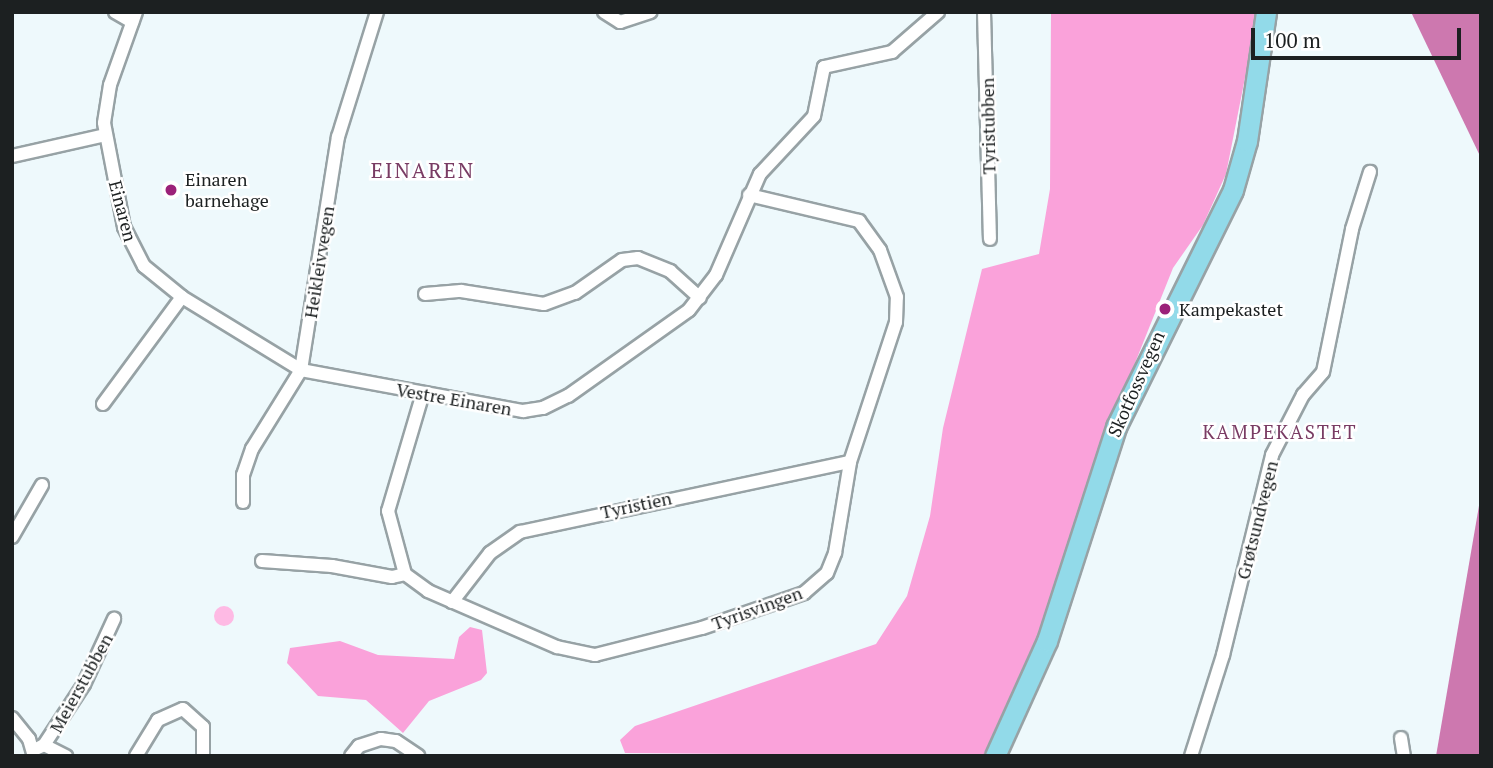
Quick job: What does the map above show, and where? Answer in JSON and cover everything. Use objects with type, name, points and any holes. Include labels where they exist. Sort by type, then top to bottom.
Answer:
[{"type":"main road","name":"Skotfossvegen","points":[[995,756],[1047,641],[1115,427],[1233,190],[1249,130],[1266,12]]},
{"type":"street","points":[[116,12],[134,17]]},
{"type":"street","name":"Heikleivvegen","points":[[243,502],[243,475],[252,449],[301,370],[338,137],[377,12]]},
{"type":"street","points":[[604,12],[620,22],[650,12]]},
{"type":"street","name":"Vestre Einaren","points":[[301,370],[512,410],[543,408],[667,328],[699,298],[727,252],[760,174],[814,116],[824,67],[892,52],[939,12]]},
{"type":"street","name":"Tyristubben","points":[[984,12],[990,239]]},
{"type":"street","name":"Einaren","points":[[134,17],[110,85],[105,135],[129,239],[144,266],[182,297],[301,370]]},
{"type":"street","points":[[12,156],[105,135]]},
{"type":"street","name":"Grøtsundvegen","points":[[1191,756],[1223,655],[1272,455],[1303,395],[1323,372],[1352,229],[1370,172]]},
{"type":"street","name":"Tyrisvingen","points":[[405,574],[452,601],[557,648],[595,655],[782,603],[814,586],[832,564],[850,462],[896,322],[894,284],[880,250],[859,221],[749,195]]},
{"type":"street","points":[[425,294],[461,291],[544,304],[575,293],[622,260],[638,258],[670,271],[699,298]]},
{"type":"street","points":[[103,404],[182,297]]},
{"type":"street","points":[[262,561],[332,566],[392,577],[405,574],[388,511],[423,393]]},
{"type":"street","name":"Tyristien","points":[[452,601],[490,553],[520,532],[850,462]]},
{"type":"street","points":[[12,537],[42,485]]},
{"type":"street","name":"Meierstubben","points":[[66,756],[37,750],[84,684],[114,619]]},
{"type":"street","points":[[136,756],[158,720],[183,709],[195,715],[204,727],[203,756]]},
{"type":"street","points":[[12,718],[37,750]]},
{"type":"street","points":[[1401,738],[1404,756]]},
{"type":"street","points":[[351,756],[359,746],[381,739],[396,741],[418,756]]},
{"type":"shaded area","points":[[1051,12],[1258,12],[1226,174],[1203,225],[1173,268],[1099,453],[1038,644],[985,756],[625,753],[620,740],[635,726],[876,644],[907,596],[930,516],[943,428],[982,269],[1039,254],[1050,189]]},
{"type":"shaded area","points":[[1411,12],[1481,12],[1481,158]]},
{"type":"shaded area","points":[[1481,494],[1481,756],[1436,756]]},
{"type":"shaded area","points":[[224,606],[231,609],[234,616],[231,623],[224,626],[217,623],[214,616],[217,609]]},
{"type":"shaded area","points":[[470,627],[482,630],[487,673],[481,680],[429,701],[403,733],[366,700],[318,696],[287,663],[290,648],[340,641],[378,655],[454,659],[459,637]]},
{"type":"place","name":"Einaren barnehage","points":[[171,190]]},
{"type":"place","name":"Kampekastet","points":[[1165,309]]},
{"type":"district","name":"EINAREN","points":[[423,170]]},
{"type":"district","name":"KAMPEKASTET","points":[[1280,432]]}]
